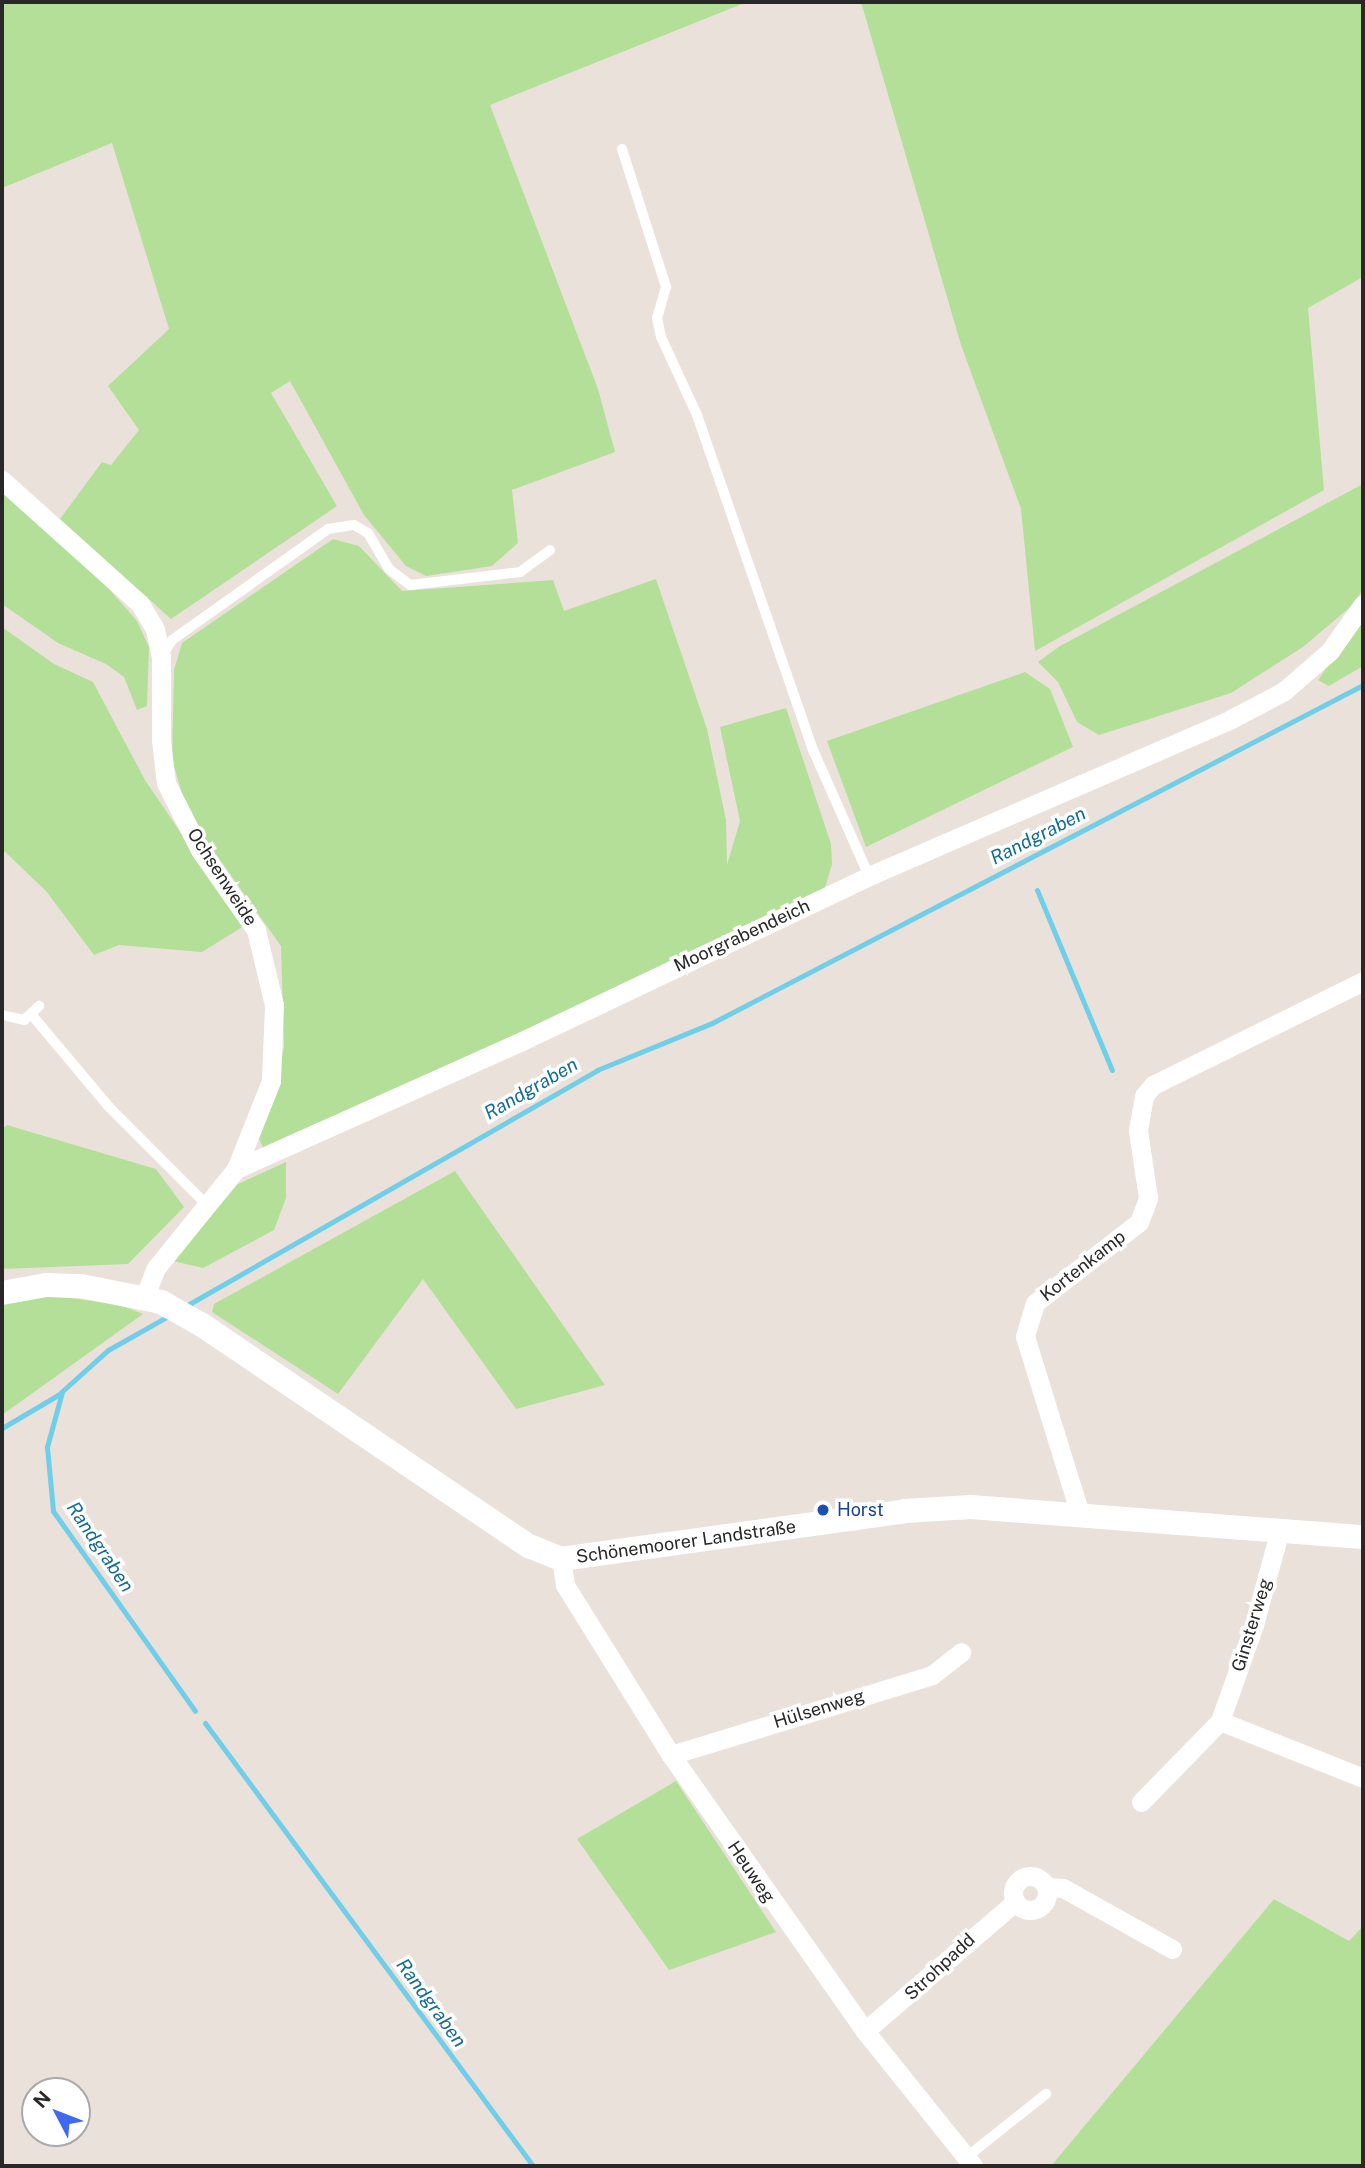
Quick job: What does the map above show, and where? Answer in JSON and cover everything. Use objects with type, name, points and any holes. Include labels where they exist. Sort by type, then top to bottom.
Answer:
[{"type":"street","name":"Ochsenweide","points":[[2,480],[140,604],[155,629],[161,657],[161,740],[166,783],[201,849],[256,930],[274,1005],[271,1081],[236,1169]]},
{"type":"street","name":"Moorgrabendeich","points":[[153,1299],[156,1268],[236,1169],[522,1041],[869,876],[1231,719],[1284,691],[1330,651],[1363,604]]},
{"type":"street","name":"Kortenkamp","points":[[1080,1514],[1025,1336],[1035,1303],[1139,1222],[1148,1198],[1138,1130],[1144,1096],[1153,1085],[1363,981]]},
{"type":"street","name":"Schönemoorer Landstraße","points":[[2,1293],[46,1284],[153,1299],[202,1325],[529,1546],[561,1559],[821,1523],[971,1507],[1363,1537]]},
{"type":"street","name":"Ginsterweg","points":[[1142,1802],[1220,1721],[1254,1625],[1280,1529]]},
{"type":"street","name":"Heuweg","points":[[561,1559],[565,1585],[671,1755],[865,2031],[970,2161]]},
{"type":"street","name":"Hülsenweg","points":[[671,1755],[932,1675],[961,1652]]},
{"type":"street","points":[[1220,1721],[1363,1778]]},
{"type":"street","name":"Strohpadd","points":[[865,2031],[1015,1902],[1013,1890],[1019,1879],[1036,1877],[1046,1887],[1063,1888],[1172,1949]]},
{"type":"lane","points":[[622,149],[666,287],[657,318],[661,337],[702,428],[814,752],[869,876]]},
{"type":"lane","points":[[161,657],[172,640],[328,529],[354,526],[368,533],[388,569],[410,584],[520,572],[550,550]]},
{"type":"lane","points":[[2,1015],[24,1020],[39,1006]]},
{"type":"lane","points":[[31,1014],[110,1108],[206,1204]]},
{"type":"lane","points":[[970,2161],[1046,2094]]},
{"type":"green space","points":[[2,2],[747,2],[490,105],[598,389],[615,452],[512,490],[518,543],[492,566],[426,576],[406,566],[364,515],[290,381],[271,393],[337,506],[171,619],[60,519],[102,462],[111,465],[139,430],[108,386],[169,329],[112,143],[2,188]]},
{"type":"green space","points":[[861,2],[1363,2],[1363,277],[1308,308],[1324,490],[1035,651],[1021,509],[961,345]]},
{"type":"green space","points":[[1363,484],[1363,588],[1355,603],[1303,647],[1231,693],[1099,735],[1077,722],[1058,682],[1038,662],[1060,646]]},
{"type":"green space","points":[[2,491],[103,582],[137,621],[149,647],[147,706],[137,710],[124,677],[106,664],[58,643],[2,604]]},
{"type":"green space","points":[[333,539],[359,546],[402,591],[553,580],[564,611],[656,579],[707,729],[726,820],[727,865],[740,821],[720,727],[786,708],[831,844],[832,864],[825,888],[792,908],[264,1149],[258,1137],[273,1101],[284,1047],[281,946],[203,836],[183,797],[172,759],[174,670],[182,643]]},
{"type":"green space","points":[[1363,617],[1363,666],[1329,686],[1318,680]]},
{"type":"green space","points":[[2,627],[54,664],[93,682],[145,780],[244,926],[202,952],[119,945],[94,955],[46,891],[2,849]]},
{"type":"green space","points":[[1025,672],[1050,689],[1073,747],[866,847],[827,741]]},
{"type":"green space","points":[[7,1125],[156,1169],[184,1207],[128,1264],[2,1269],[2,1129]]},
{"type":"green space","points":[[286,1162],[286,1198],[274,1230],[203,1268],[173,1261],[238,1184]]},
{"type":"green space","points":[[455,1171],[605,1385],[516,1409],[423,1279],[338,1394],[212,1312],[214,1304]]},
{"type":"green space","points":[[42,1294],[120,1305],[143,1314],[2,1415],[2,1304]]},
{"type":"green space","points":[[676,1781],[776,1932],[669,1970],[577,1839]]},
{"type":"green space","points":[[1274,1899],[1349,1941],[1363,1926],[1363,2166],[1051,2166]]},
{"type":"waterway","name":"Randgraben","points":[[184,1307],[597,1070],[712,1023],[1363,685]]},
{"type":"waterway","points":[[1037,890],[1112,1070]]},
{"type":"waterway","name":"Randgraben","points":[[2,1428],[58,1395],[108,1350],[170,1315]]},
{"type":"waterway","name":"Randgraben","points":[[62,1392],[47,1447],[53,1511],[195,1711]]},
{"type":"waterway","name":"Randgraben","points":[[205,1723],[533,2166]]},
{"type":"place","name":"Horst","points":[[823,1510]]}]
